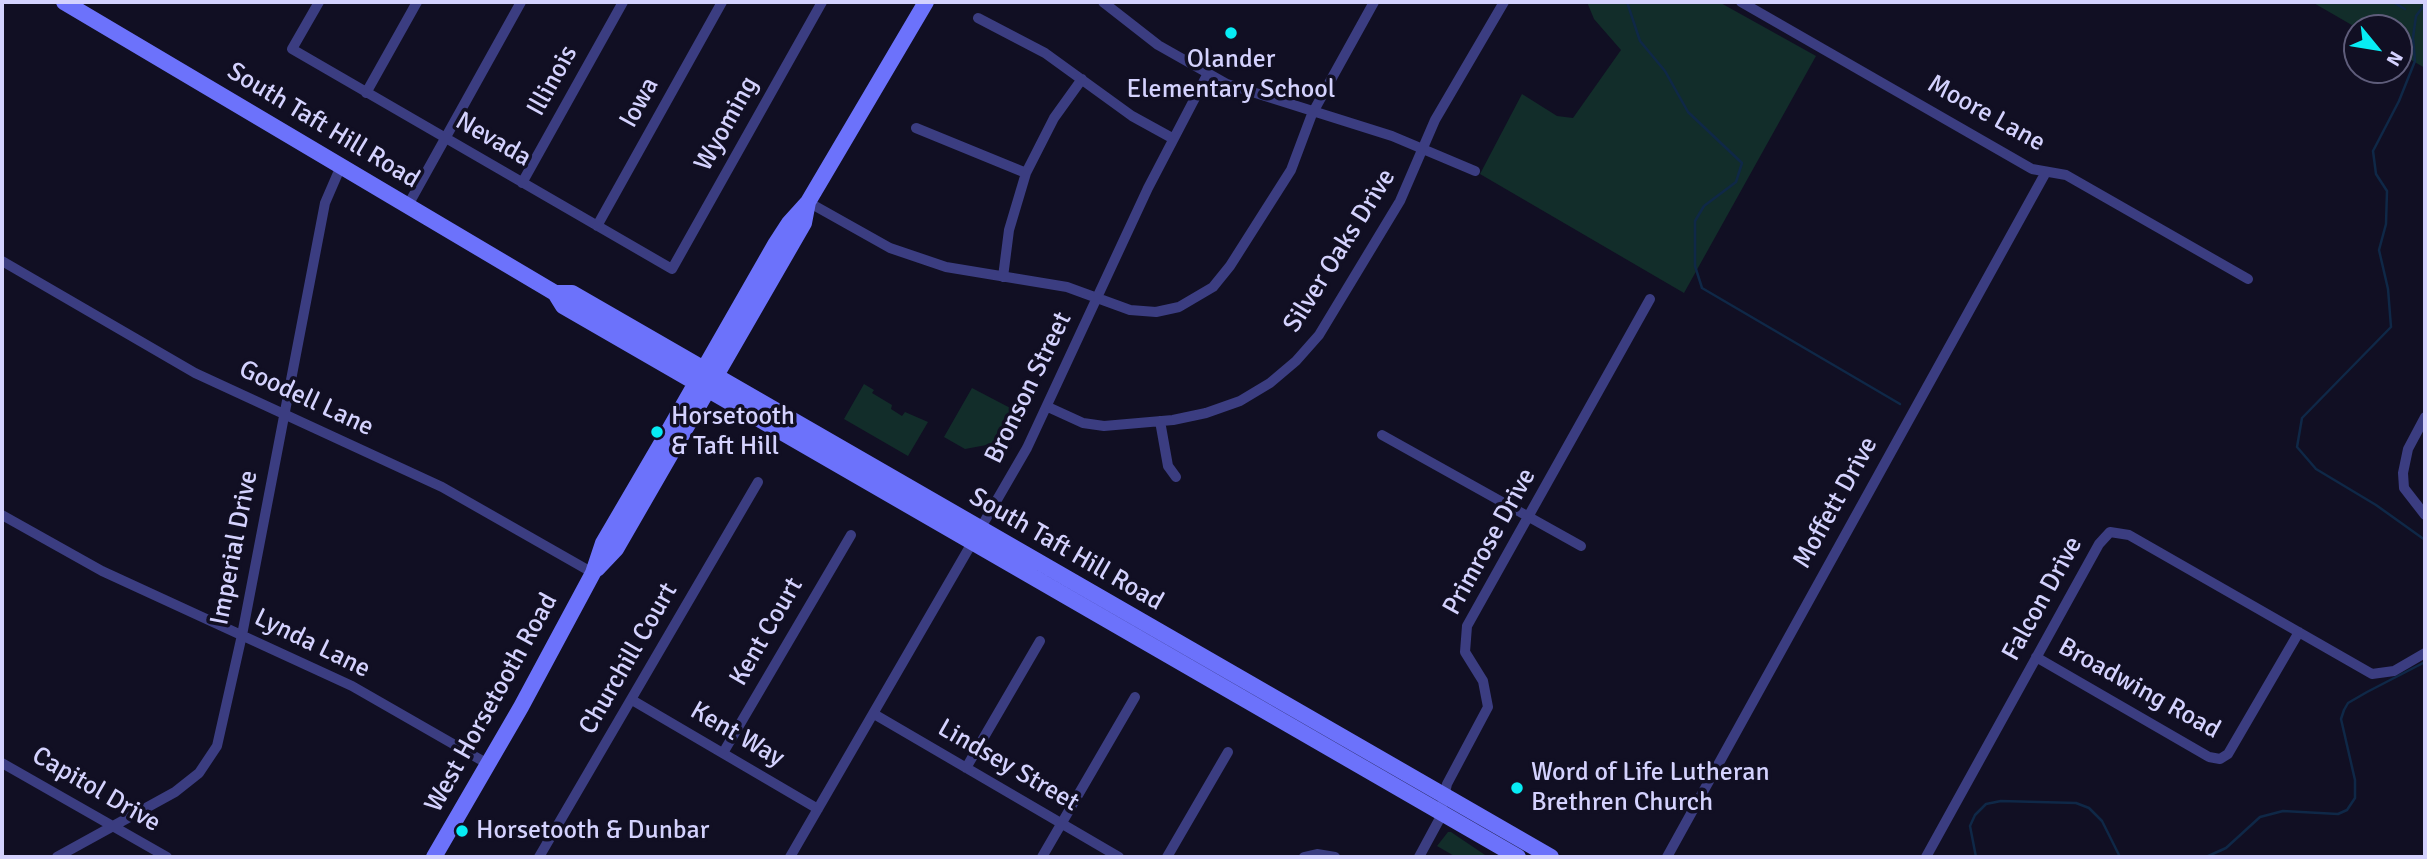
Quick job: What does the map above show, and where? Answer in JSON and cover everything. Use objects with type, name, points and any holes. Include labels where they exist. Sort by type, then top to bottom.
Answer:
[{"type":"main road","name":"South Taft Hill Road","points":[[64,2],[555,293],[563,306],[706,380],[977,536],[1551,857]]},
{"type":"main road","name":"West Horsetooth Road","points":[[434,857],[593,573],[603,543],[706,380],[783,233],[808,202],[926,2]]},
{"type":"main road","name":"South Taft Hill Road","points":[[977,536],[1518,857]]},
{"type":"street","name":"Nevada","points":[[318,2],[292,49],[672,269]]},
{"type":"street","points":[[366,93],[417,2]]},
{"type":"street","points":[[407,207],[521,2]]},
{"type":"street","name":"Illinois","points":[[522,183],[623,2]]},
{"type":"street","name":"Iowa","points":[[597,226],[722,2]]},
{"type":"street","name":"Wyoming","points":[[672,269],[822,2]]},
{"type":"street","points":[[1103,2],[1157,45],[1207,75],[1312,114],[1425,148],[1475,171]]},
{"type":"street","points":[[808,202],[867,237],[918,258],[1003,277],[1052,283],[1130,310],[1156,312],[1191,302],[1213,287],[1230,267],[1291,170],[1312,114],[1374,2]]},
{"type":"street","name":"Silver Oaks Drive","points":[[1048,407],[1083,423],[1104,426],[1160,421],[1206,413],[1240,401],[1270,383],[1296,361],[1319,334],[1387,225],[1425,148],[1435,120],[1504,2]]},
{"type":"street","name":"Moore Lane","points":[[1741,2],[2032,169],[2066,175],[2248,279]]},
{"type":"street","points":[[978,18],[1045,53],[1132,116],[1172,138]]},
{"type":"street","name":"Bronson Street","points":[[790,857],[977,536],[1048,407],[1172,138],[1207,75]]},
{"type":"street","points":[[1003,277],[1009,230],[1026,173],[1054,118],[1082,79]]},
{"type":"street","points":[[916,128],[1026,173]]},
{"type":"street","name":"Imperial Drive","points":[[57,857],[182,788],[209,759],[223,728],[325,203],[341,166]]},
{"type":"street","name":"Moffett Drive","points":[[1667,857],[2046,172]]},
{"type":"street","name":"Goodell Lane","points":[[2,261],[195,373],[442,487],[593,573]]},
{"type":"street","name":"Primrose Drive","points":[[1419,857],[1441,813],[1444,796],[1488,707],[1483,681],[1465,652],[1465,634],[1650,299]]},
{"type":"street","points":[[2425,417],[2408,449],[2403,473],[2404,488],[2425,515]]},
{"type":"street","points":[[1160,421],[1168,466],[1176,477]]},
{"type":"street","points":[[1382,435],[1528,519],[1581,546]]},
{"type":"street","name":"Churchill Court","points":[[539,857],[758,482]]},
{"type":"street","name":"Lynda Lane","points":[[2,515],[102,571],[352,687],[488,764]]},
{"type":"street","name":"Falcon Drive","points":[[1926,857],[2099,544],[2110,532],[2119,531],[2372,674],[2394,671],[2425,653]]},
{"type":"street","name":"Kent Court","points":[[723,753],[850,534]]},
{"type":"street","name":"Broadwing Road","points":[[2036,657],[2209,757],[2220,759],[2228,754],[2299,632]]},
{"type":"street","points":[[966,768],[1040,641]]},
{"type":"street","points":[[1042,857],[1135,697]]},
{"type":"street","name":"Kent Way","points":[[632,700],[818,809]]},
{"type":"street","name":"Lindsey Street","points":[[874,714],[1119,857]]},
{"type":"street","points":[[1167,857],[1228,752]]},
{"type":"street","name":"Capitol Drive","points":[[2,763],[167,857]]},
{"type":"street","points":[[1305,842],[1306,857],[1335,857]]},
{"type":"green space","points":[[1587,2],[1719,2],[1816,56],[1684,293],[1480,174],[1522,94],[1557,116],[1573,118],[1621,50],[1594,19]]},
{"type":"green space","points":[[2312,2],[2425,2],[2425,68],[2413,61],[2413,14],[2343,14],[2343,20]]},
{"type":"green space","points":[[864,384],[902,416],[905,412],[928,422],[908,456],[844,419]]},
{"type":"green space","points":[[972,388],[1016,411],[997,443],[965,449],[944,437]]},
{"type":"green space","points":[[1448,832],[1488,857],[1456,857],[1437,846]]},
{"type":"waterway","points":[[1627,2],[1640,41],[1665,71],[1688,112],[1742,163],[1736,182],[1704,206],[1695,221],[1695,266],[1702,288],[1900,404]]},
{"type":"waterway","points":[[2393,2],[2405,9]]},
{"type":"waterway","points":[[2425,4],[2416,16],[2413,38],[2415,61],[2399,101],[2373,151],[2376,174],[2387,191],[2386,224],[2379,250],[2388,289],[2391,327],[2302,418],[2297,447],[2316,469],[2376,505],[2425,540]]},
{"type":"waterway","points":[[2206,857],[2226,848],[2260,817],[2283,811],[2338,814],[2347,810],[2355,798],[2355,780],[2341,719],[2344,710],[2348,703],[2425,662]]},
{"type":"waterway","points":[[1976,857],[1970,826],[1975,815],[1986,804],[2001,801],[2076,803],[2089,808],[2102,821],[2120,857]]},
{"type":"place","name":"Olander Elementary School","points":[[1231,33]]},
{"type":"place","name":"Horsetooth & Taft Hill","points":[[657,432]]},
{"type":"place","name":"Word of Life Lutheran Brethren Church","points":[[1517,788]]},
{"type":"place","name":"Horsetooth & Dunbar","points":[[462,831]]}]
